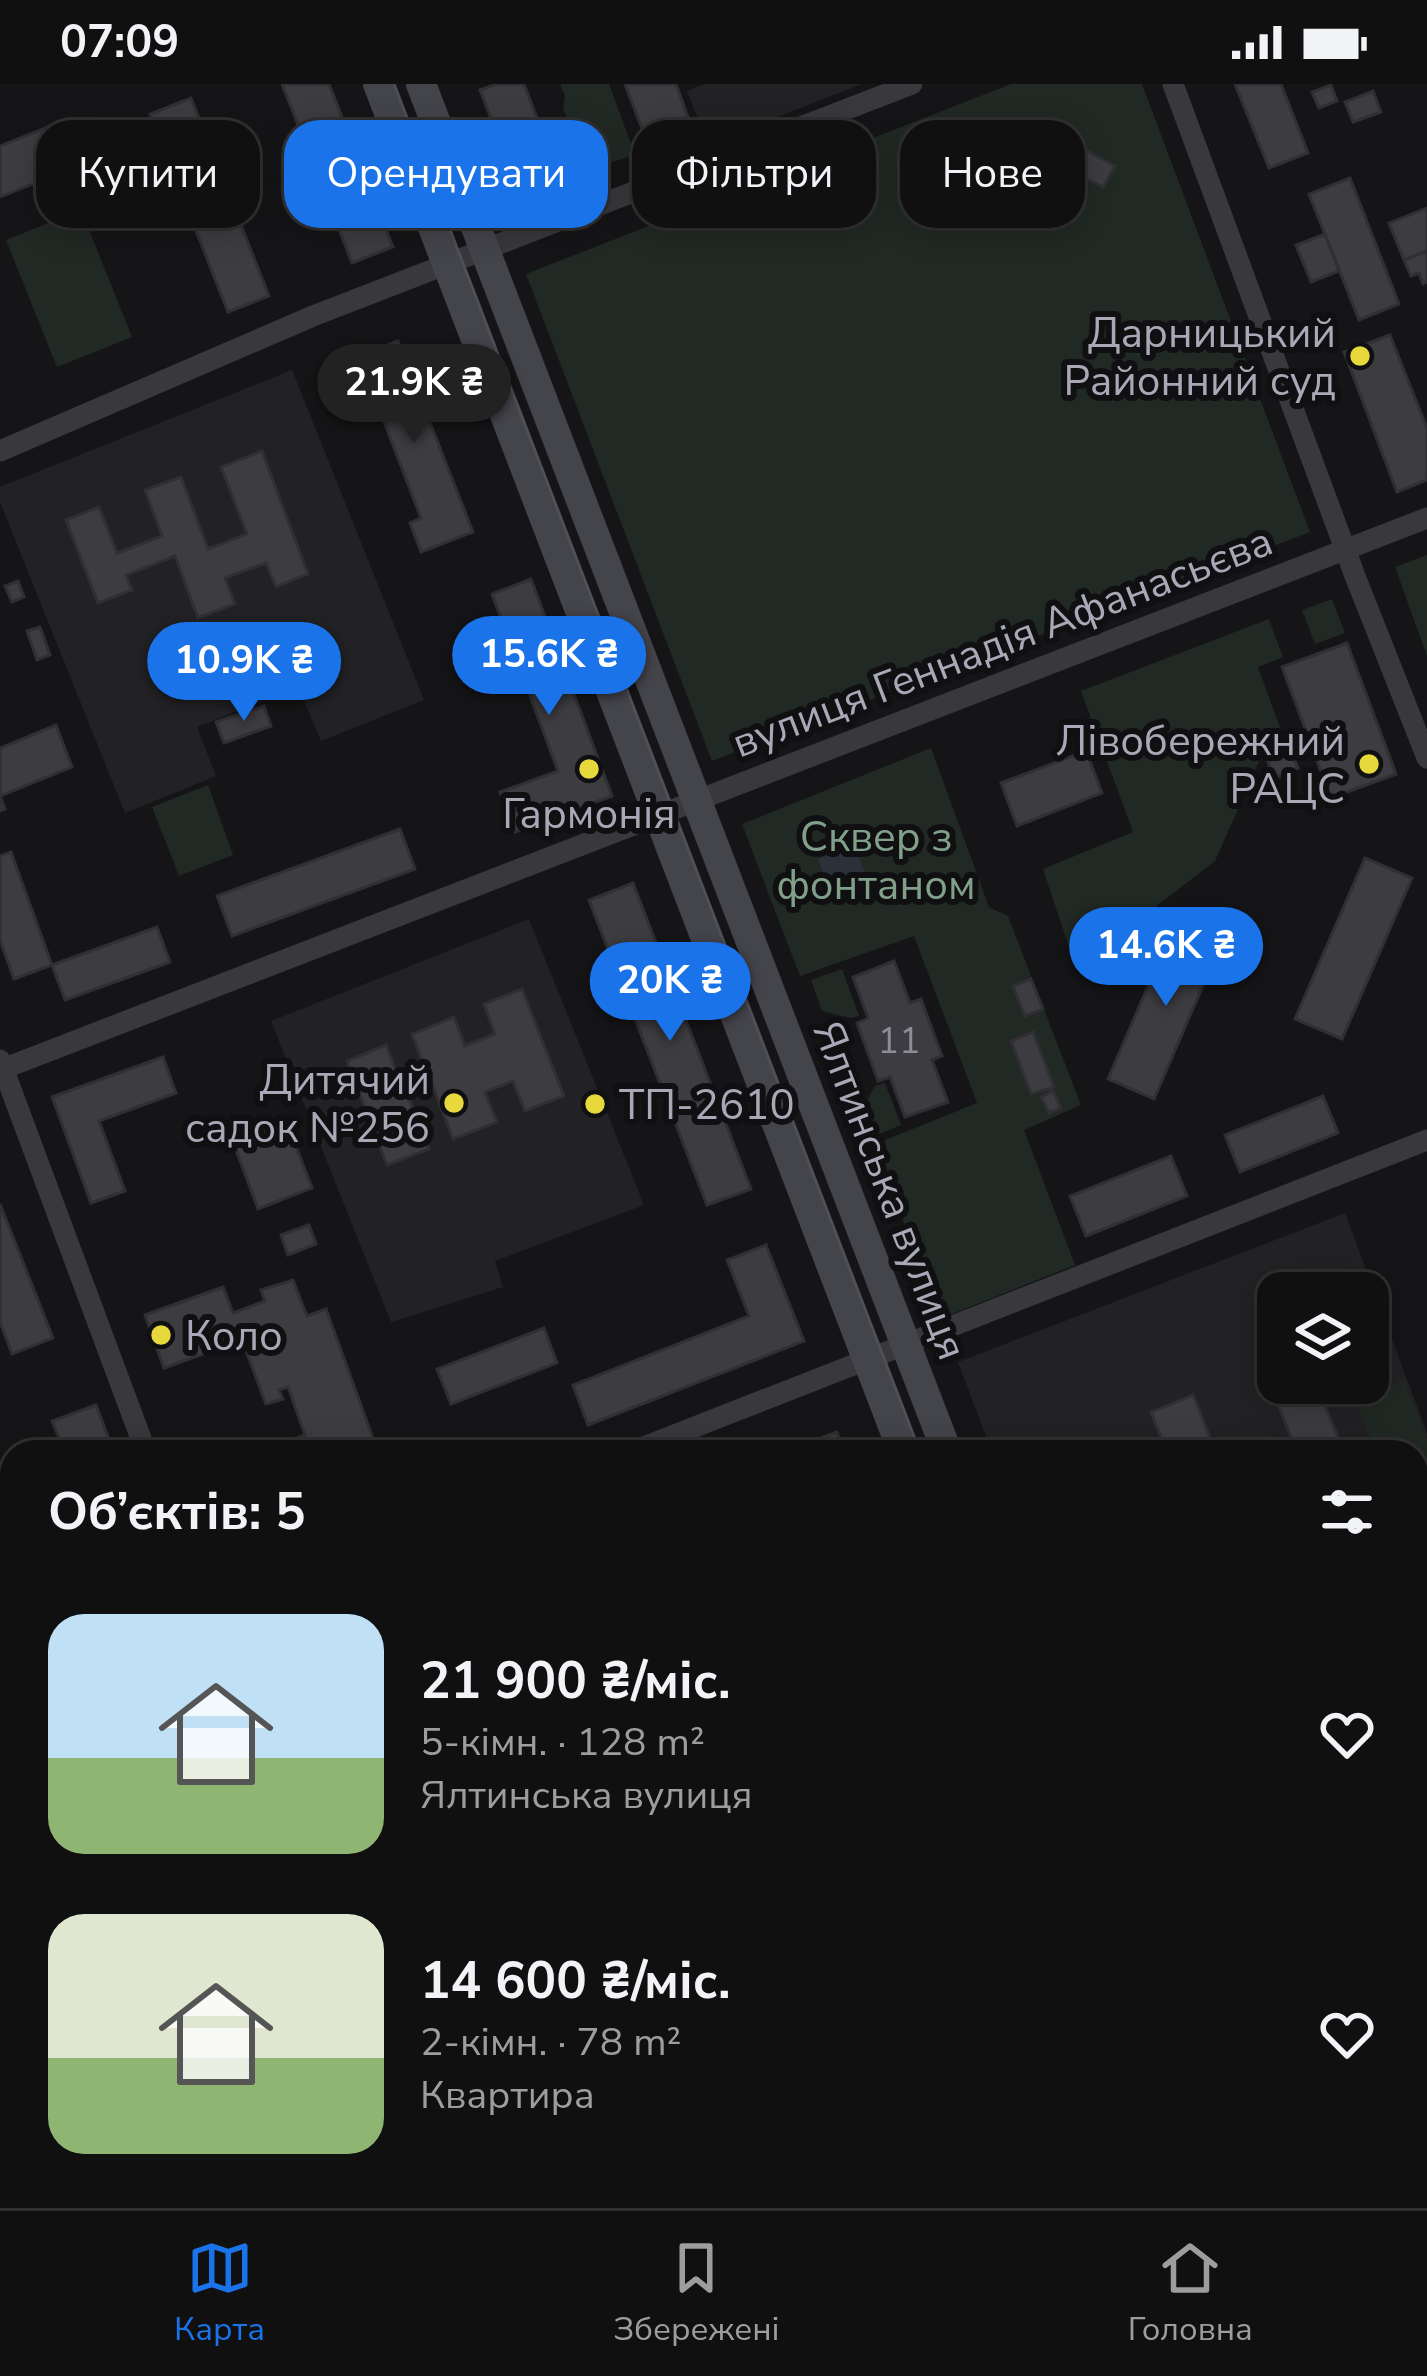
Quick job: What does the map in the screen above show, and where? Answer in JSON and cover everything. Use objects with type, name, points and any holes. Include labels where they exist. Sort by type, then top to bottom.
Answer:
[{"type":"street","name":"Ялтинська вулиця","points":[[378,84],[898,1440]]},
{"type":"street","name":"Ялтинська вулиця","points":[[422,84],[942,1440]]},
{"type":"street","points":[[0,451],[313,316],[913,84]]},
{"type":"street","points":[[1173,84],[1427,758]]},
{"type":"street","name":"вулиця Геннадія Афанасьєва","points":[[1,1066],[659,818],[1427,518]]},
{"type":"street","points":[[1,1066],[141,1440]]},
{"type":"street","points":[[662,1440],[1427,1140]]},
{"type":"shaded area","points":[[705,84],[862,84],[770,120],[698,120],[687,91]]},
{"type":"shaded area","points":[[292,370],[424,700],[321,741],[298,687],[197,727],[216,776],[125,813],[0,502],[0,487]]},
{"type":"shaded area","points":[[854,845],[868,881],[831,894],[818,859]]},
{"type":"shaded area","name":"Дитячий садок №256","points":[[529,919],[644,1205],[495,1261],[503,1287],[391,1322],[271,1021]]},
{"type":"shaded area","points":[[1345,1213],[1367,1272],[1257,1272],[1257,1404],[1389,1404],[1389,1331],[1427,1440],[987,1440],[958,1362]]},
{"type":"green space","points":[[560,84],[609,84],[632,156],[608,163],[608,120],[567,120]]},
{"type":"green space","points":[[1011,84],[1142,84],[1310,532],[712,761],[526,274],[643,228],[876,228],[876,137],[900,127],[900,228],[1085,228],[1085,120],[919,120]]},
{"type":"green space","points":[[36,228],[88,228],[132,337],[57,367],[6,240]]},
{"type":"green space","points":[[1427,555],[1427,656],[1395,567]]},
{"type":"green space","points":[[1332,599],[1345,633],[1315,644],[1302,610]]},
{"type":"green space","points":[[1269,619],[1283,657],[1258,667],[1287,747],[1260,759],[1215,861],[1076,968],[1043,869],[1133,832],[1081,691]]},
{"type":"green space","name":"Сквер з фонтаном","points":[[931,748],[989,907],[1008,916],[1081,1105],[1024,1130],[1075,1265],[942,1318],[873,1145],[977,1103],[914,936],[800,976],[742,824]]},
{"type":"green space","points":[[208,785],[233,855],[179,876],[152,807]]},
{"type":"green space","points":[[842,969],[859,1016],[822,1011],[811,980]]},
{"type":"green space","points":[[885,1083],[901,1125],[870,1138],[857,1104],[868,1099],[875,1086]]},
{"type":"green space","points":[[1404,1380],[1427,1440],[1371,1440],[1357,1404],[1389,1404],[1389,1386]]},
{"type":"building","points":[[282,84],[329,84],[343,120],[296,120]]},
{"type":"building","points":[[497,84],[524,84],[538,120],[492,120],[480,90]]},
{"type":"building","points":[[625,84],[676,84],[688,117],[639,120]]},
{"type":"building","points":[[1235,84],[1281,84],[1308,153],[1269,168]]},
{"type":"building","points":[[1331,85],[1337,101],[1319,108],[1312,92]]},
{"type":"building","points":[[1373,91],[1381,112],[1353,122],[1345,102]]},
{"type":"building","points":[[191,98],[200,120],[152,120],[150,114]]},
{"type":"building","points":[[36,132],[36,183],[0,197],[0,146]]},
{"type":"building","points":[[1085,152],[1115,166],[1103,187],[1085,178]]},
{"type":"building","points":[[1350,178],[1399,304],[1359,320],[1309,194]]},
{"type":"building","points":[[1427,208],[1427,251],[1404,260],[1389,223]]},
{"type":"building","points":[[195,228],[242,228],[269,296],[228,312]]},
{"type":"building","points":[[338,228],[386,228],[393,247],[352,263]]},
{"type":"building","points":[[1325,234],[1339,271],[1311,282],[1296,245]]},
{"type":"building","points":[[1427,251],[1427,282],[1423,284],[1419,273],[1411,276],[1404,260]]},
{"type":"building","points":[[1390,335],[1427,428],[1427,480],[1397,492],[1344,352]]},
{"type":"building","points":[[398,341],[473,532],[421,552],[410,523],[421,518],[371,388],[362,391],[350,360]]},
{"type":"building","points":[[262,451],[308,574],[276,587],[266,563],[225,578],[235,604],[198,618],[175,556],[126,575],[132,590],[98,603],[66,520],[99,507],[117,553],[162,536],[145,490],[181,477],[208,549],[247,534],[221,467]]},
{"type":"building","points":[[531,579],[612,796],[515,832],[500,792],[558,771],[492,594]]},
{"type":"building","points":[[18,581],[24,597],[12,602],[5,586]]},
{"type":"building","points":[[40,627],[50,655],[37,660],[27,631]]},
{"type":"building","points":[[1347,643],[1396,774],[1331,798],[1282,667]]},
{"type":"building","points":[[264,706],[271,726],[224,743],[216,722]]},
{"type":"building","points":[[56,725],[72,767],[0,796],[0,748]]},
{"type":"building","points":[[1086,751],[1102,793],[1017,826],[1001,783]]},
{"type":"building","points":[[1291,752],[1298,768],[1275,778],[1268,762]]},
{"type":"building","points":[[400,829],[415,869],[232,936],[217,896]]},
{"type":"building","points":[[11,852],[52,965],[14,979],[0,940],[0,856]]},
{"type":"building","points":[[1365,858],[1412,878],[1342,1039],[1295,1019]]},
{"type":"building","points":[[633,883],[751,1189],[707,1205],[589,900]]},
{"type":"building","points":[[1177,919],[1223,939],[1154,1099],[1108,1079]]},
{"type":"building","points":[[157,927],[170,962],[65,1000],[52,965]]},
{"type":"building","points":[[894,961],[910,1003],[921,999],[942,1056],[932,1060],[948,1102],[905,1117],[890,1077],[878,1081],[857,1023],[868,1018],[853,977]]},
{"type":"building","points":[[1031,979],[1043,1009],[1025,1016],[1013,986]]},
{"type":"building","points":[[522,989],[564,1096],[525,1111],[513,1081],[485,1092],[497,1122],[453,1139],[429,1076],[404,1086],[429,1149],[387,1165],[347,1061],[386,1045],[397,1073],[423,1063],[412,1034],[454,1017],[465,1046],[495,1034],[484,1004]]},
{"type":"building","points":[[1033,1032],[1054,1087],[1031,1094],[1011,1041]]},
{"type":"building","points":[[163,1057],[176,1093],[99,1121],[125,1191],[91,1203],[52,1097]]},
{"type":"building","points":[[1053,1091],[1061,1108],[1049,1113],[1041,1097]]},
{"type":"building","name":"ТП-2610","points":[[598,1094],[604,1110],[592,1115],[586,1098]]},
{"type":"building","points":[[1323,1096],[1338,1133],[1240,1172],[1225,1135]]},
{"type":"building","points":[[285,1118],[312,1188],[258,1209],[232,1139]]},
{"type":"building","points":[[1171,1156],[1187,1196],[1086,1236],[1070,1196]]},
{"type":"building","points":[[0,1204],[53,1338],[12,1354],[0,1322]]},
{"type":"building","points":[[309,1225],[316,1244],[288,1255],[281,1235]]},
{"type":"building","points":[[766,1245],[804,1341],[588,1425],[573,1385],[749,1316],[727,1260]]},
{"type":"building","points":[[293,1280],[307,1316],[326,1309],[374,1440],[298,1440],[305,1435],[288,1387],[279,1390],[283,1399],[266,1404],[242,1340],[164,1368],[145,1315],[223,1287],[233,1313],[265,1301],[261,1290]]},
{"type":"building","points":[[544,1328],[557,1363],[451,1404],[437,1369]]},
{"type":"building","points":[[1193,1395],[1211,1440],[1156,1440],[1161,1438],[1151,1412]]},
{"type":"building","points":[[1278,1404],[1325,1404],[1339,1440],[1292,1440]]},
{"type":"building","points":[[96,1405],[109,1440],[60,1440],[52,1421]]},
{"type":"building","points":[[837,1432],[840,1440],[816,1440]]},
{"type":"tram line","points":[[394,84],[915,1440]]},
{"type":"place","name":"Дарницький Районний суд","points":[[1360,356]]},
{"type":"place","name":"Лівобережний РАЦС","points":[[1369,764]]},
{"type":"place","name":"Гармонія","points":[[589,769]]},
{"type":"place","name":"Дитячий садок №256","points":[[454,1103]]},
{"type":"place","name":"ТП-2610","points":[[595,1104]]},
{"type":"place","name":"Коло","points":[[161,1335]]}]
